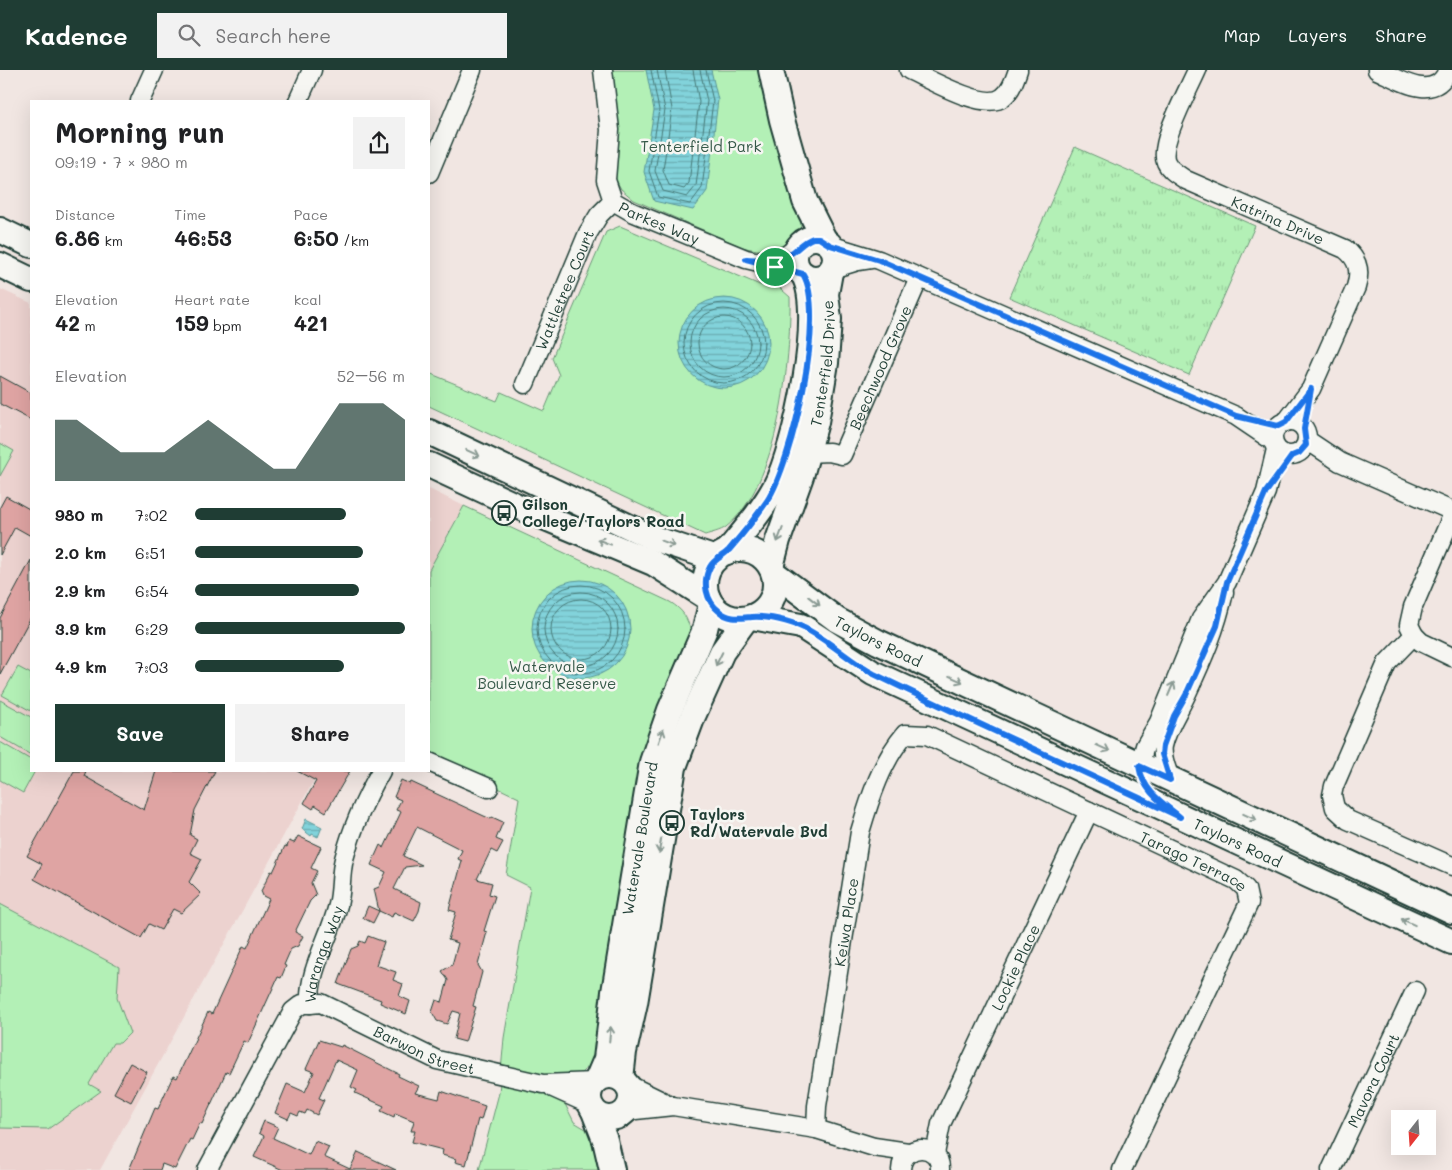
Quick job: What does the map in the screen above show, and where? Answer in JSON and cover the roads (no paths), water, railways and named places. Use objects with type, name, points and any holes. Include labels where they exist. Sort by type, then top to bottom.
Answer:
[{"type":"main road","points":[[771,70],[782,120],[806,201],[835,257],[831,270],[825,276],[814,278],[802,273],[795,256],[800,244],[806,201]]},
{"type":"main road","points":[[0,230],[30,245]]},
{"type":"main road","points":[[800,244],[813,238],[828,243]]},
{"type":"main road","points":[[0,265],[30,280]]},
{"type":"main road","name":"Tenterfield Drive","points":[[772,570],[816,422],[826,363],[829,319],[826,294],[831,270]]},
{"type":"main road","name":"Tenterfield Drive","points":[[722,555],[768,500],[781,474],[793,436],[808,348],[811,294],[802,273]]},
{"type":"main road","points":[[430,432],[653,538],[722,555],[747,550],[756,553],[772,570],[775,589],[769,604],[749,618],[723,615],[710,601],[653,563],[516,506],[434,467],[441,454],[430,441]]},
{"type":"main road","points":[[710,601],[706,577],[722,555]]},
{"type":"main road","name":"Taylors Road","points":[[772,570],[854,630],[1139,766],[1452,911]]},
{"type":"main road","name":"Watervale Boulevard","points":[[594,1094],[608,1049],[614,992],[652,762],[670,710],[705,630],[710,601]]},
{"type":"main road","name":"Taylors Road","points":[[749,618],[801,626],[873,673],[1452,942]]},
{"type":"main road","name":"Watervale Boulevard","points":[[624,1112],[631,1098],[624,1081],[624,1052],[635,1003],[674,767],[693,716],[722,652],[749,618]]},
{"type":"main road","points":[[1139,766],[1143,782],[1147,788],[1180,817]]},
{"type":"main road","points":[[594,1094],[609,1076],[624,1081]]},
{"type":"main road","points":[[594,1094],[598,1114],[610,1118],[624,1112]]},
{"type":"main road","points":[[594,1094],[613,1170]]},
{"type":"main road","points":[[613,1170],[624,1112]]},
{"type":"street","points":[[140,100],[154,70]]},
{"type":"street","points":[[298,100],[312,70]]},
{"type":"street","points":[[430,171],[472,70]]},
{"type":"street","name":"Parkes Way","points":[[603,70],[610,130],[606,180],[613,201],[649,219],[746,259],[802,273]]},
{"type":"street","points":[[909,70],[975,99],[988,102],[998,101],[1008,93],[1018,70]]},
{"type":"street","name":"Katrina Drive","points":[[1197,70],[1165,143],[1166,162],[1171,169],[1186,180],[1345,249],[1353,255],[1357,262],[1359,278],[1227,582]]},
{"type":"street","points":[[1377,70],[1413,86],[1426,89],[1438,84],[1448,70]]},
{"type":"street","name":"Wattletree Court","points":[[525,384],[588,233],[599,215],[613,201]]},
{"type":"street","points":[[828,243],[879,260],[1452,511]]},
{"type":"street","name":"Parkes Way","points":[[746,259],[774,259],[793,252],[800,244]]},
{"type":"street","points":[[831,270],[865,259],[879,260]]},
{"type":"street","name":"Beechwood Grove","points":[[807,453],[829,452],[842,455],[920,278]]},
{"type":"street","points":[[1452,516],[1412,607],[1409,625],[1414,635],[1421,642],[1452,657]]},
{"type":"street","points":[[1139,766],[1145,746],[1159,722],[1201,619],[1227,582]]},
{"type":"street","points":[[1170,780],[1162,754],[1163,746],[1174,716],[1186,695],[1217,626],[1227,582]]},
{"type":"street","points":[[1414,635],[1388,663],[1338,775],[1332,795],[1333,802],[1340,814],[1348,820],[1452,866]]},
{"type":"street","name":"Tarago Terrace","points":[[913,733],[927,735],[1236,880],[1246,888],[1249,903],[1122,1170]]},
{"type":"street","name":"Keiwa Place","points":[[816,1130],[817,1106],[860,832],[868,806],[896,745],[905,734],[913,733]]},
{"type":"street","points":[[430,762],[489,788]]},
{"type":"street","name":"Waranga Way","points":[[214,1168],[293,1011],[302,1004],[310,1004],[310,990],[338,904],[348,845],[355,822],[380,772]]},
{"type":"street","name":"Lockie Place","points":[[901,1170],[902,1163],[931,1160],[941,1124],[1089,811]]},
{"type":"street","name":"Mavora Court","points":[[1331,1170],[1415,991]]},
{"type":"street","name":"Barwon Street","points":[[310,1004],[321,1003],[437,1060],[594,1094]]},
{"type":"street","points":[[624,1081],[648,1096],[673,1106],[816,1130],[874,1147],[931,1160]]},
{"type":"street","points":[[624,1112],[673,1106]]},
{"type":"street","points":[[874,1147],[901,1170]]},
{"type":"water","points":[[646,70],[711,70],[718,100],[707,191],[693,210],[654,201],[644,172],[654,110]]},
{"type":"water","points":[[724,298],[741,301],[756,311],[766,326],[769,343],[766,360],[756,375],[741,385],[724,388],[707,385],[692,375],[682,360],[679,343],[682,326],[692,311],[707,301]]},
{"type":"water","points":[[581,580],[600,584],[615,595],[626,610],[630,629],[626,648],[615,663],[600,674],[581,678],[562,674],[547,663],[536,648],[532,629],[536,610],[547,595],[562,584]]},
{"type":"water","points":[[306,819],[322,827],[318,837],[312,834],[311,836],[302,829]]},
{"type":"place","name":"Gilson College/Taylors Road","points":[[504,513]]},
{"type":"place","name":"Taylors Rd/Watervale Bvd","points":[[672,823]]},
{"type":"park label","name":"Tenterfield Park","points":[[701,146]]},
{"type":"park label","name":"Watervale Boulevard Reserve","points":[[547,674]]}]
